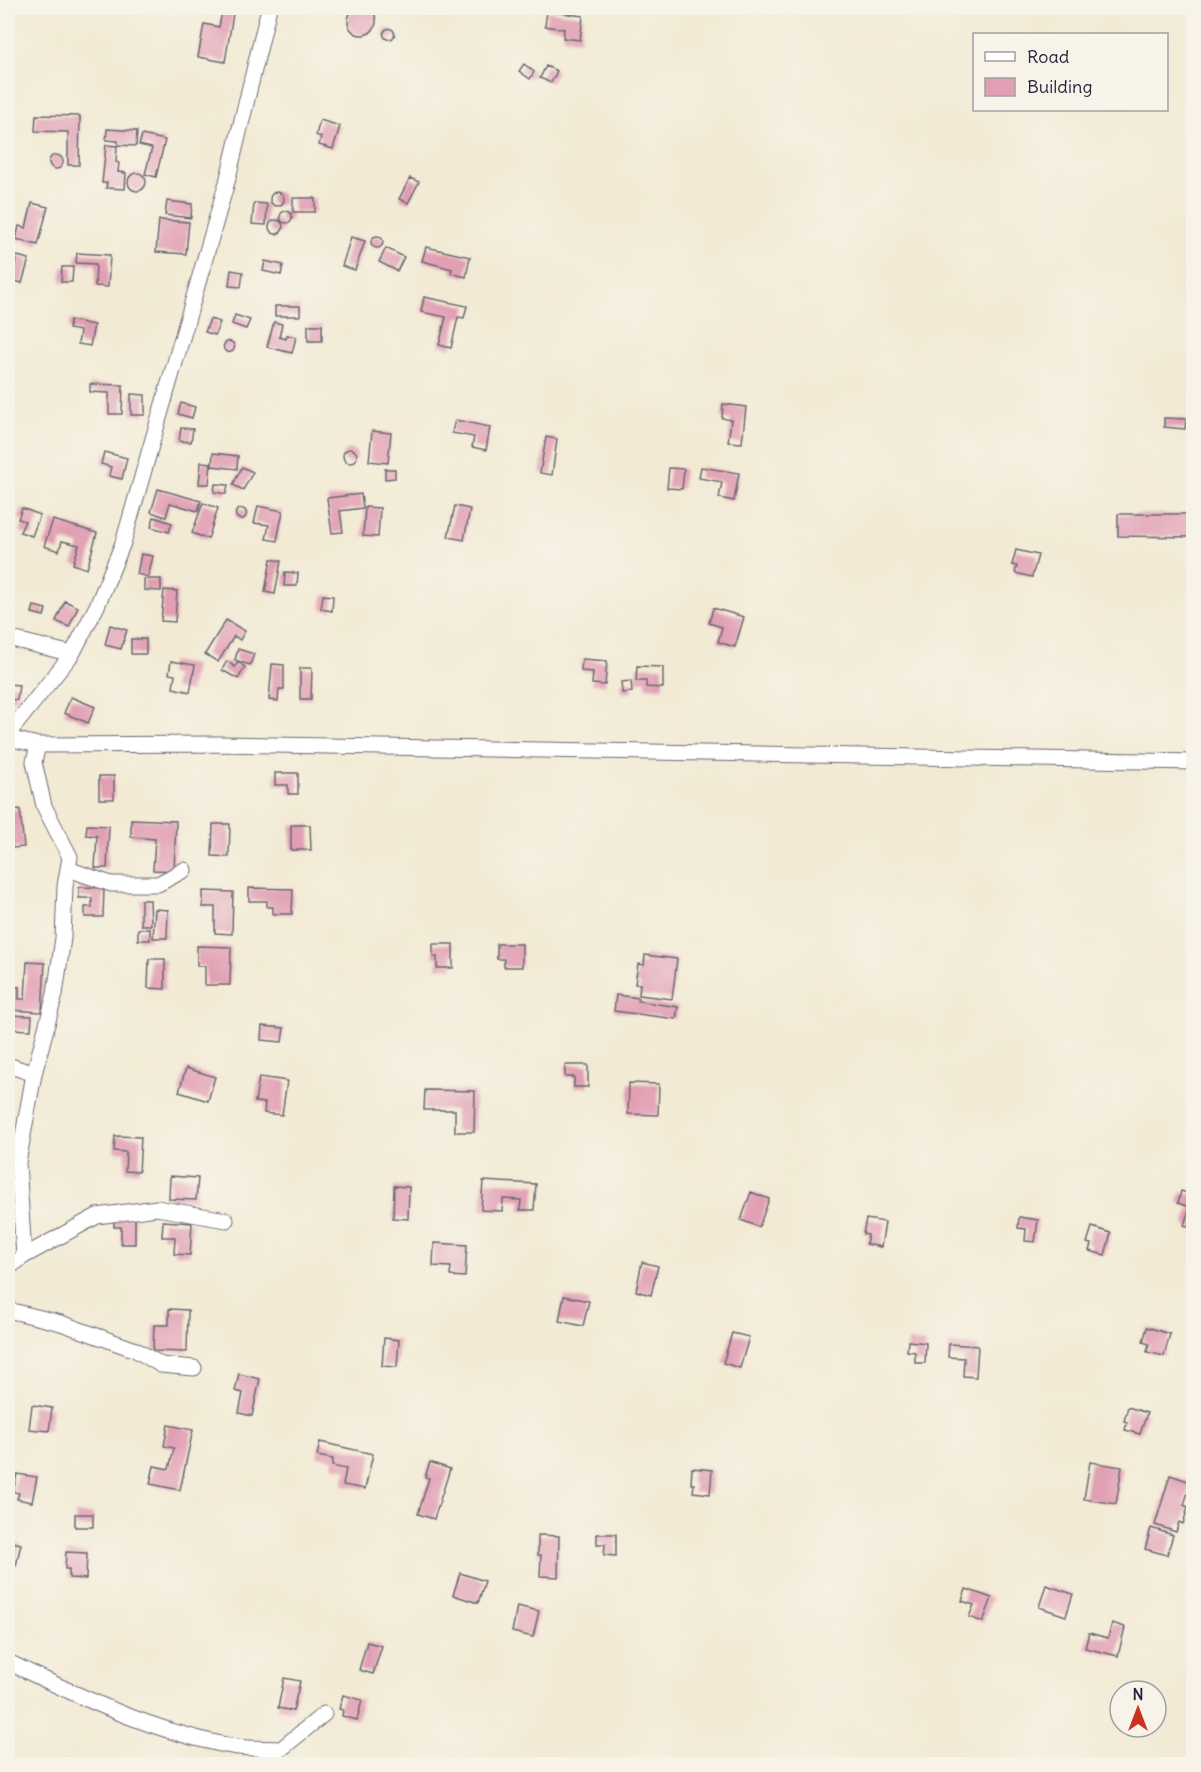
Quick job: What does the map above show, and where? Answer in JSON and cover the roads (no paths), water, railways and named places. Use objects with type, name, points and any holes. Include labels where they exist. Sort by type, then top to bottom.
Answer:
[{"type":"street","points":[[269,8],[227,182],[123,543],[97,606],[72,654],[8,736],[38,746],[231,744],[1194,762]]},
{"type":"street","points":[[8,638],[72,654]]},
{"type":"street","points":[[24,1256],[18,1164],[34,1074],[55,994],[63,938],[65,886],[70,857],[44,806],[34,762],[38,746]]},
{"type":"street","points":[[68,869],[111,884],[158,884],[184,870]]},
{"type":"street","points":[[8,1065],[34,1074]]},
{"type":"street","points":[[8,1268],[24,1256],[97,1216],[157,1208],[226,1220]]},
{"type":"street","points":[[8,1310],[61,1323],[136,1350],[161,1365],[194,1368]]},
{"type":"street","points":[[8,1662],[99,1706],[162,1729],[233,1746],[281,1749],[324,1714]]}]
